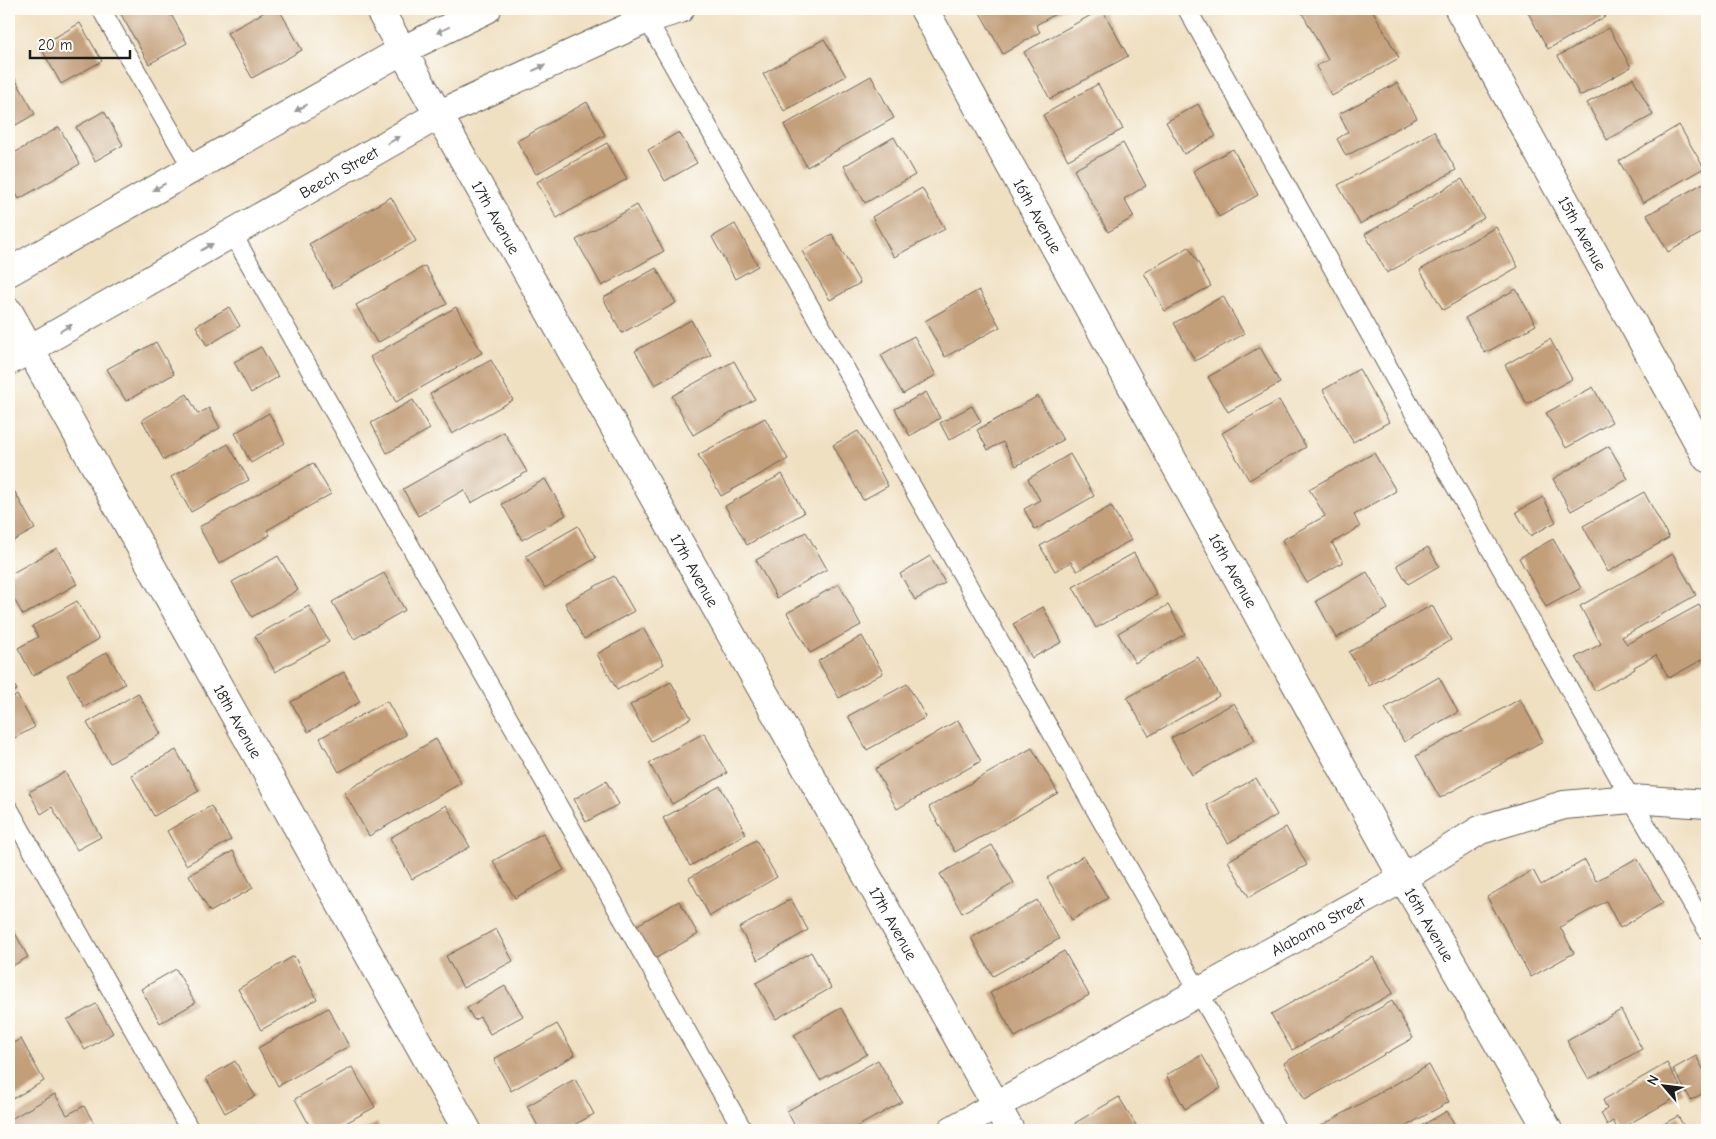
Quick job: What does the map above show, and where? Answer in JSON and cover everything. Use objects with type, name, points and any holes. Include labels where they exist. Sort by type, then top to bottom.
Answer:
[{"type":"street","name":"17th Avenue","points":[[379,9],[440,114],[1010,1130]]},
{"type":"street","points":[[9,272],[403,50],[487,9]]},
{"type":"street","name":"Beech Street","points":[[19,355],[440,114],[647,18],[680,9]]},
{"type":"street","name":"16th Avenue","points":[[924,9],[1403,878],[1548,1130]]},
{"type":"street","name":"15th Avenue","points":[[1459,9],[1707,458]]},
{"type":"street","name":"18th Avenue","points":[[9,312],[19,355],[467,1130]]},
{"type":"street","name":"Alabama Street","points":[[952,1130],[1403,878],[1480,830],[1564,805],[1631,799],[1707,804]]},
{"type":"lane","points":[[101,9],[192,168]]},
{"type":"lane","points":[[1187,9],[1631,799],[1707,930]]},
{"type":"lane","points":[[647,18],[1197,992],[1277,1130]]},
{"type":"lane","points":[[232,233],[743,1130]]},
{"type":"lane","points":[[9,809],[190,1130]]},
{"type":"building","points":[[118,9],[168,9],[187,43],[149,64]]},
{"type":"building","points":[[270,9],[279,9],[302,50],[252,78],[227,33]]},
{"type":"building","points":[[978,9],[1064,9],[1036,25],[1040,32],[1003,54]]},
{"type":"building","points":[[1102,9],[1128,56],[1050,99],[1024,52]]},
{"type":"building","points":[[1300,9],[1372,9],[1399,58],[1332,96],[1316,66],[1328,60]]},
{"type":"building","points":[[1526,9],[1600,9],[1605,17],[1548,49]]},
{"type":"building","points":[[80,23],[102,61],[61,84],[40,46]]},
{"type":"building","points":[[1609,28],[1631,67],[1580,96],[1558,56]]},
{"type":"building","points":[[824,39],[846,76],[784,111],[763,74]]},
{"type":"building","points":[[9,68],[35,114],[9,129]]},
{"type":"building","points":[[871,76],[894,118],[807,167],[784,125]]},
{"type":"building","points":[[1633,78],[1653,115],[1607,140],[1587,103]]},
{"type":"building","points":[[1397,83],[1417,118],[1346,156],[1337,139],[1348,132],[1339,114]]},
{"type":"building","points":[[1098,84],[1123,129],[1068,160],[1043,115]]},
{"type":"building","points":[[587,102],[605,135],[536,174],[517,141]]},
{"type":"building","points":[[1198,104],[1216,136],[1184,154],[1166,122]]},
{"type":"building","points":[[104,111],[123,145],[95,161],[76,127]]},
{"type":"building","points":[[1679,125],[1704,168],[1643,203],[1619,161]]},
{"type":"building","points":[[59,127],[80,164],[19,199],[9,182],[9,156]]},
{"type":"building","points":[[1434,131],[1456,170],[1360,224],[1338,185]]},
{"type":"building","points":[[679,132],[697,163],[665,181],[648,150]]},
{"type":"building","points":[[894,137],[915,175],[865,203],[844,166]]},
{"type":"building","points":[[607,143],[627,179],[557,218],[537,182]]},
{"type":"building","points":[[1123,143],[1146,186],[1124,199],[1134,217],[1108,232],[1074,170]]},
{"type":"building","points":[[1233,149],[1258,195],[1219,217],[1193,171]]},
{"type":"building","points":[[1462,179],[1484,218],[1387,273],[1365,234]]},
{"type":"building","points":[[1707,181],[1707,230],[1668,252],[1647,215]]},
{"type":"building","points":[[922,188],[945,229],[894,257],[872,217]]},
{"type":"building","points":[[391,197],[416,241],[333,288],[309,244]]},
{"type":"building","points":[[637,205],[664,251],[602,286],[576,240]]},
{"type":"building","points":[[735,224],[758,266],[735,279],[712,237]]},
{"type":"building","points":[[1496,227],[1518,267],[1443,310],[1420,270]]},
{"type":"building","points":[[832,234],[860,283],[830,300],[802,251]]},
{"type":"building","points":[[1189,247],[1211,286],[1165,311],[1144,273]]},
{"type":"building","points":[[425,266],[447,304],[377,343],[356,305]]},
{"type":"building","points":[[656,268],[676,303],[622,333],[603,298]]},
{"type":"building","points":[[1516,289],[1536,325],[1485,353],[1465,318]]},
{"type":"building","points":[[979,290],[1000,327],[945,357],[925,321]]},
{"type":"building","points":[[1223,296],[1244,334],[1195,361],[1174,323]]},
{"type":"building","points":[[229,307],[240,326],[207,346],[196,326]]},
{"type":"building","points":[[456,307],[482,353],[396,402],[370,357]]},
{"type":"building","points":[[691,320],[711,355],[655,385],[635,351]]},
{"type":"building","points":[[914,336],[936,375],[903,394],[881,355]]},
{"type":"building","points":[[1550,339],[1572,379],[1527,404],[1505,365]]},
{"type":"building","points":[[156,342],[174,374],[126,401],[107,369]]},
{"type":"building","points":[[261,347],[278,377],[251,393],[234,362]]},
{"type":"building","points":[[1260,347],[1280,383],[1228,412],[1208,377]]},
{"type":"building","points":[[491,360],[513,400],[452,434],[430,394]]},
{"type":"building","points":[[734,361],[755,399],[693,435],[672,396]]},
{"type":"building","points":[[1359,369],[1389,422],[1353,442],[1323,390]]},
{"type":"building","points":[[1593,387],[1612,422],[1566,448],[1546,413]]},
{"type":"building","points":[[926,392],[940,418],[910,436],[895,409]]},
{"type":"building","points":[[187,394],[198,414],[209,408],[220,428],[164,460],[142,420]]},
{"type":"building","points":[[1038,396],[1063,440],[1016,466],[1003,442],[988,450],[977,430]]},
{"type":"building","points":[[413,400],[430,429],[387,453],[371,423]]},
{"type":"building","points":[[1279,400],[1306,447],[1249,480],[1222,433]]},
{"type":"building","points":[[972,406],[981,422],[949,440],[940,423]]},
{"type":"building","points":[[269,413],[285,443],[251,463],[235,433]]},
{"type":"building","points":[[765,418],[788,459],[721,496],[698,455]]},
{"type":"building","points":[[858,431],[888,486],[863,500],[833,445]]},
{"type":"building","points":[[504,432],[527,472],[471,503],[464,490],[418,516],[403,489]]},
{"type":"building","points":[[228,444],[249,480],[191,512],[171,477]]},
{"type":"building","points":[[1609,446],[1628,479],[1571,511],[1553,479]]},
{"type":"building","points":[[1374,453],[1396,491],[1354,515],[1360,527],[1332,543],[1343,562],[1307,583],[1282,540],[1325,516],[1309,489]]},
{"type":"building","points":[[1070,454],[1094,496],[1035,530],[1024,509],[1040,500],[1028,479]]},
{"type":"building","points":[[313,463],[331,494],[267,530],[270,535],[219,564],[199,527]]},
{"type":"building","points":[[782,474],[804,513],[747,545],[725,506]]},
{"type":"building","points":[[545,479],[566,515],[522,540],[502,504]]},
{"type":"building","points":[[15,492],[35,529],[9,543],[9,495]]},
{"type":"building","points":[[1644,492],[1669,538],[1608,572],[1583,526]]},
{"type":"building","points":[[1543,497],[1556,522],[1530,536],[1516,512]]},
{"type":"building","points":[[1111,506],[1131,540],[1077,571],[1071,562],[1055,571],[1040,546]]},
{"type":"building","points":[[578,526],[596,558],[545,588],[526,556]]},
{"type":"building","points":[[806,532],[827,569],[777,598],[756,560]]},
{"type":"building","points":[[1553,539],[1581,588],[1546,607],[1519,558]]},
{"type":"building","points":[[1428,547],[1439,566],[1408,584],[1397,565]]},
{"type":"building","points":[[57,548],[77,584],[23,615],[9,590],[9,575]]},
{"type":"building","points":[[1134,553],[1157,595],[1096,628],[1073,587]]},
{"type":"building","points":[[1673,554],[1696,595],[1622,637],[1627,644],[1699,605],[1707,620],[1707,657],[1669,678],[1656,655],[1595,691],[1576,657],[1601,644],[1580,606]]},
{"type":"building","points":[[278,556],[298,590],[252,617],[232,582]]},
{"type":"building","points":[[930,556],[945,583],[915,600],[900,574]]},
{"type":"building","points":[[1367,572],[1388,609],[1336,638],[1316,601]]},
{"type":"building","points":[[384,573],[405,610],[354,639],[332,602]]},
{"type":"building","points":[[614,576],[634,611],[584,639],[565,603]]},
{"type":"building","points":[[839,584],[861,625],[810,653],[787,613]]},
{"type":"building","points":[[77,601],[99,639],[33,676],[18,648],[38,637],[32,626]]},
{"type":"building","points":[[1168,605],[1185,634],[1135,663],[1118,633]]},
{"type":"building","points":[[1432,605],[1451,640],[1369,686],[1349,652]]},
{"type":"building","points":[[309,606],[329,642],[275,672],[255,636]]},
{"type":"building","points":[[1043,607],[1062,642],[1032,658],[1013,624]]},
{"type":"building","points":[[643,628],[664,664],[617,690],[597,654]]},
{"type":"building","points":[[862,636],[883,673],[839,698],[818,661]]},
{"type":"building","points":[[107,652],[125,684],[84,707],[67,675]]},
{"type":"building","points":[[1198,657],[1219,696],[1149,736],[1127,698]]},
{"type":"building","points":[[344,672],[360,702],[308,732],[291,702]]},
{"type":"building","points":[[9,676],[17,690],[9,694]]},
{"type":"building","points":[[1439,677],[1458,712],[1404,742],[1385,708]]},
{"type":"building","points":[[671,682],[691,718],[651,741],[630,705]]},
{"type":"building","points":[[907,684],[926,717],[867,750],[848,716]]},
{"type":"building","points":[[138,693],[161,734],[110,763],[87,723]]},
{"type":"building","points":[[17,695],[35,727],[9,741],[9,700]]},
{"type":"building","points":[[1520,699],[1543,741],[1440,798],[1416,756]]},
{"type":"building","points":[[387,701],[406,735],[339,772],[320,738]]},
{"type":"building","points":[[1234,703],[1255,740],[1192,775],[1171,738]]},
{"type":"building","points":[[958,720],[981,761],[897,809],[875,769]]},
{"type":"building","points":[[704,733],[727,773],[672,804],[649,763]]},
{"type":"building","points":[[436,739],[461,783],[369,836],[344,792]]},
{"type":"building","points":[[1032,748],[1058,793],[955,852],[929,807]]},
{"type":"building","points":[[176,750],[199,791],[154,816],[131,775]]},
{"type":"building","points":[[65,772],[101,837],[77,850],[52,807],[41,814],[29,792]]},
{"type":"building","points":[[1256,778],[1277,815],[1228,843],[1207,805]]},
{"type":"building","points":[[606,781],[619,804],[586,822],[574,799]]},
{"type":"building","points":[[720,786],[746,834],[690,866],[663,818]]},
{"type":"building","points":[[446,805],[470,847],[412,879],[390,838]]},
{"type":"building","points":[[211,806],[231,840],[186,865],[167,831]]},
{"type":"building","points":[[1286,827],[1307,865],[1249,897],[1228,861]]},
{"type":"building","points":[[543,833],[564,870],[515,898],[493,861]]},
{"type":"building","points":[[756,840],[777,877],[710,916],[689,878]]},
{"type":"building","points":[[992,845],[1014,883],[962,913],[940,874]]},
{"type":"building","points":[[233,851],[253,888],[210,912],[189,875]]},
{"type":"building","points":[[1083,856],[1108,898],[1072,920],[1047,878]]},
{"type":"building","points":[[1637,858],[1663,903],[1620,928],[1606,901],[1560,927],[1574,953],[1531,977],[1487,897],[1533,870],[1541,885],[1585,860],[1596,881]]},
{"type":"building","points":[[791,899],[808,930],[758,960],[739,928]]},
{"type":"building","points":[[1037,900],[1059,939],[993,976],[971,938]]},
{"type":"building","points":[[679,901],[698,934],[651,961],[632,928]]},
{"type":"building","points":[[9,922],[28,957],[9,968]]},
{"type":"building","points":[[496,929],[513,961],[463,988],[446,956]]},
{"type":"building","points":[[1064,951],[1089,995],[1015,1037],[990,993]]},
{"type":"building","points":[[811,952],[831,988],[776,1019],[756,983]]},
{"type":"building","points":[[294,956],[317,999],[261,1030],[238,989]]},
{"type":"building","points":[[1373,957],[1393,993],[1292,1050],[1271,1014]]},
{"type":"building","points":[[176,969],[195,1003],[160,1023],[141,989]]},
{"type":"building","points":[[505,986],[523,1016],[490,1034],[480,1017],[474,1020],[467,1008]]},
{"type":"building","points":[[1392,1001],[1413,1038],[1305,1100],[1284,1063]]},
{"type":"building","points":[[96,1004],[113,1033],[85,1050],[67,1020]]},
{"type":"building","points":[[328,1008],[349,1046],[278,1086],[258,1048]]},
{"type":"building","points":[[841,1008],[867,1054],[820,1080],[794,1035]]},
{"type":"building","points":[[1621,1010],[1642,1049],[1589,1079],[1567,1041]]},
{"type":"building","points":[[557,1024],[575,1055],[511,1091],[494,1059]]},
{"type":"building","points":[[21,1039],[44,1081],[9,1101],[9,1045]]},
{"type":"building","points":[[1202,1055],[1221,1088],[1185,1109],[1166,1075]]},
{"type":"building","points":[[1696,1056],[1707,1076],[1707,1091],[1691,1100],[1673,1069]]},
{"type":"building","points":[[878,1060],[902,1102],[851,1130],[797,1130],[787,1111]]},
{"type":"building","points":[[235,1061],[255,1096],[225,1113],[206,1078]]},
{"type":"building","points":[[1667,1063],[1684,1093],[1618,1130],[1613,1121],[1607,1125],[1601,1113],[1607,1109],[1603,1100]]},
{"type":"building","points":[[1429,1065],[1449,1102],[1399,1130],[1321,1130],[1319,1127]]},
{"type":"building","points":[[352,1067],[375,1107],[333,1130],[312,1130],[295,1099]]},
{"type":"building","points":[[575,1079],[594,1114],[565,1130],[540,1130],[527,1106]]},
{"type":"building","points":[[55,1094],[67,1115],[84,1106],[95,1125],[86,1130],[9,1130],[9,1120]]},
{"type":"building","points":[[1119,1097],[1139,1130],[1079,1130],[1075,1123]]},
{"type":"building","points":[[1447,1111],[1458,1130],[1414,1130]]},
{"type":"building","points":[[1678,1116],[1686,1130],[1653,1130]]},
{"type":"building","points":[[377,1123],[381,1130],[363,1130]]}]
